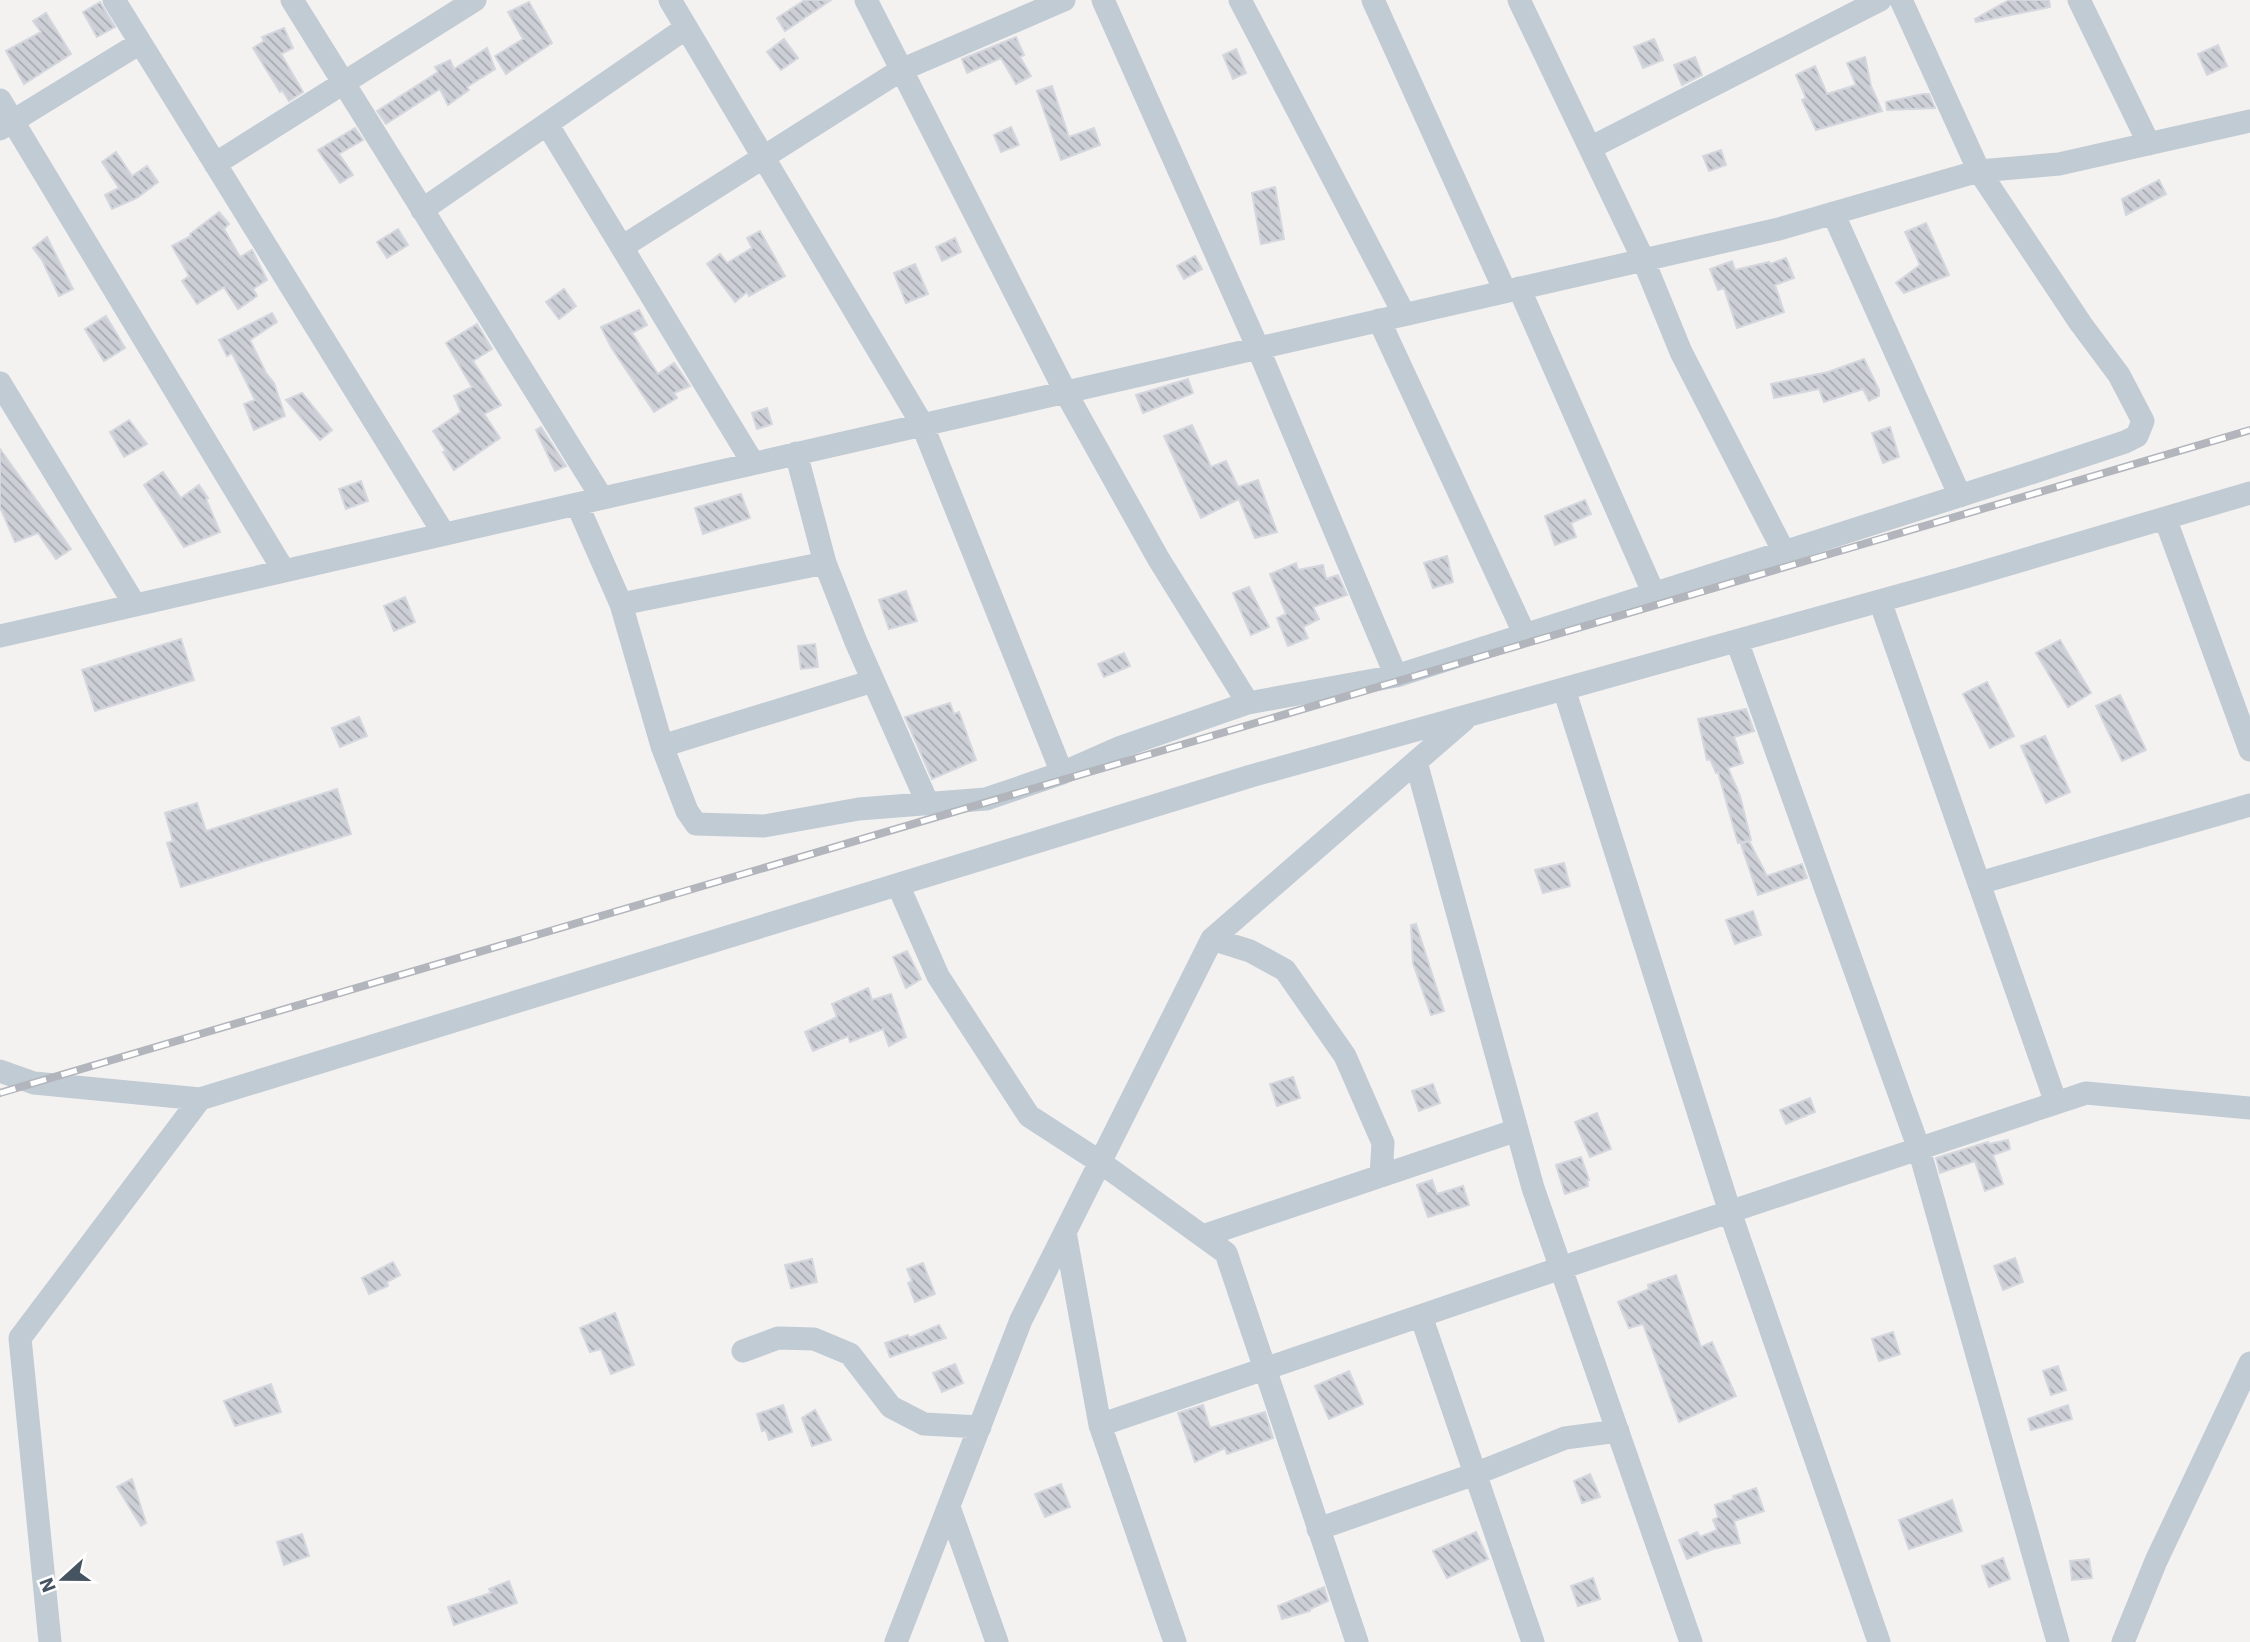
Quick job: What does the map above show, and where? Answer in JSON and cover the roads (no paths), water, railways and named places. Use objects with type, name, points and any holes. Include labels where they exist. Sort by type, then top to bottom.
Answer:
[{"type":"street","points":[[114,0],[444,534]]},
{"type":"street","points":[[292,0],[602,498]]},
{"type":"street","points":[[215,164],[475,0]]},
{"type":"street","points":[[670,0],[922,424],[1062,773]]},
{"type":"street","points":[[866,0],[1066,393],[1158,558],[1248,703]]},
{"type":"street","points":[[622,247],[901,70],[1064,0]]},
{"type":"street","points":[[1103,0],[1258,348],[1396,676]]},
{"type":"street","points":[[1240,0],[1404,314]]},
{"type":"street","points":[[1373,0],[1654,594]]},
{"type":"street","points":[[1519,0],[1643,259],[1681,352],[1784,552]]},
{"type":"street","points":[[1590,148],[1880,0]]},
{"type":"street","points":[[576,504],[621,604],[662,746],[687,811],[696,824],[764,826],[859,809],[986,799],[1062,773],[1121,747],[1248,703],[1396,676],[1960,496],[2137,436],[2143,421],[2119,375],[2081,324],[1979,171],[1901,0]]},
{"type":"street","points":[[2079,0],[2149,144]]},
{"type":"street","points":[[422,210],[687,28]]},
{"type":"street","points":[[6,125],[141,43]]},
{"type":"street","points":[[0,100],[6,125],[284,570]]},
{"type":"street","points":[[0,636],[1779,229],[1979,171],[2059,164],[2250,121]]},
{"type":"street","points":[[547,124],[753,463]]},
{"type":"street","points":[[1833,213],[1960,496]]},
{"type":"street","points":[[1379,320],[1525,635]]},
{"type":"street","points":[[0,383],[135,605]]},
{"type":"street","points":[[796,453],[825,563],[873,681],[928,804]]},
{"type":"street","points":[[0,1071],[34,1083],[200,1099],[1251,776],[1880,601],[2250,493]]},
{"type":"street","points":[[2165,518],[2250,750]]},
{"type":"street","points":[[621,604],[825,563]]},
{"type":"street","points":[[1880,601],[2056,1103]]},
{"type":"street","points":[[1737,641],[1919,1149],[2059,1642]]},
{"type":"street","points":[[662,746],[873,681]]},
{"type":"street","points":[[1564,689],[1730,1212],[1879,1642]]},
{"type":"street","points":[[896,1642],[1021,1320],[1212,939],[1469,715]]},
{"type":"street","points":[[1416,762],[1533,1188],[1691,1642]]},
{"type":"street","points":[[1979,883],[2250,805]]},
{"type":"street","points":[[898,885],[938,975],[1029,1116],[1100,1162],[1226,1253],[1357,1642]]},
{"type":"street","points":[[1212,939],[1250,951],[1284,970],[1345,1056],[1383,1143],[1381,1176]]},
{"type":"street","points":[[1101,1425],[2086,1093],[2250,1108]]},
{"type":"street","points":[[50,1642],[10,1337],[200,1099]]},
{"type":"street","points":[[1203,1236],[1517,1130]]},
{"type":"street","points":[[1065,1231],[1101,1425],[1175,1642]]},
{"type":"street","points":[[1421,1316],[1533,1642]]},
{"type":"street","points":[[743,1351],[778,1338],[814,1339],[850,1354],[891,1407],[925,1424],[980,1427]]},
{"type":"street","points":[[2117,1640],[2250,1363]]},
{"type":"street","points":[[1318,1529],[1475,1474],[1565,1438],[1618,1431]]},
{"type":"street","points":[[948,1507],[997,1642]]},
{"type":"railway","points":[[0,1093],[2250,430]]}]
